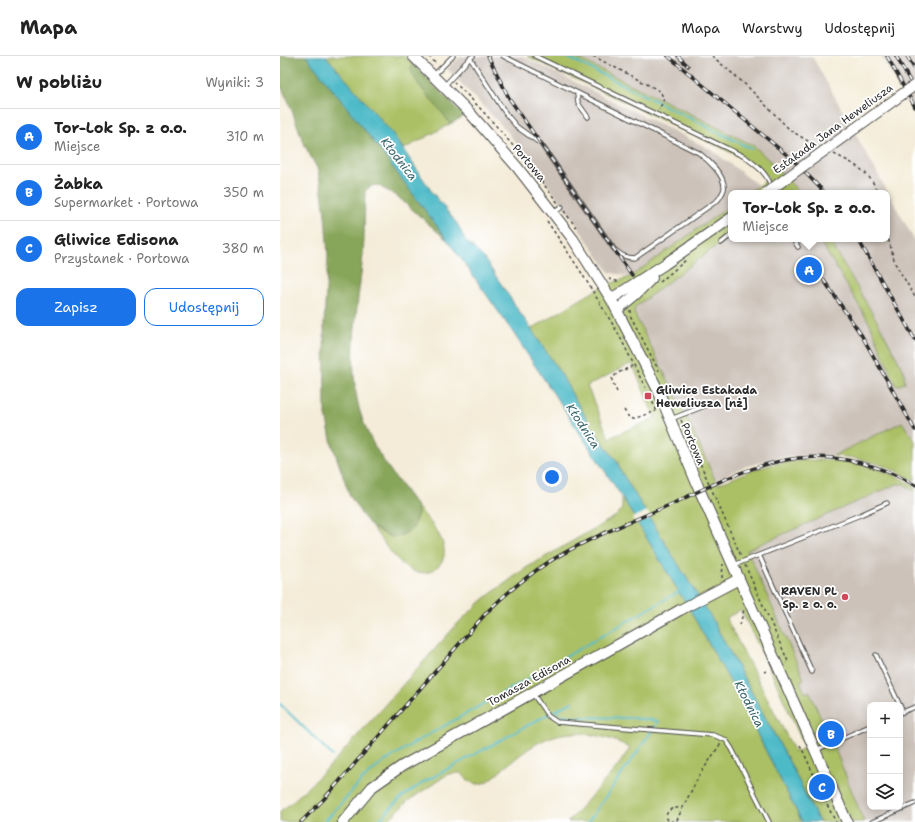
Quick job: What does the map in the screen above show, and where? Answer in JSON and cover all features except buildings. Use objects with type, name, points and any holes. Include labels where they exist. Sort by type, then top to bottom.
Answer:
[{"type":"street","name":"Portowa","points":[[413,56],[437,72],[447,82],[479,124],[517,167],[554,214],[584,256],[611,299],[638,363],[661,410],[675,418],[739,579],[847,822]]},
{"type":"street","name":"Estakada Jana Heweliusza","points":[[770,190],[915,84]]},
{"type":"street","points":[[611,299],[728,220]]},
{"type":"street","points":[[616,310],[635,295],[665,264]]},
{"type":"street","points":[[603,286],[629,287]]},
{"type":"street","name":"Tomasza Edisona","points":[[343,822],[372,787],[402,766],[680,610],[739,579]]},
{"type":"lane","points":[[437,72],[453,56]]},
{"type":"lane","points":[[447,82],[471,57],[506,114],[517,128],[541,144],[614,249],[621,256],[635,258],[718,200],[724,188],[722,178],[709,160],[699,153],[503,56]]},
{"type":"lane","points":[[535,56],[745,157],[768,177],[771,190]]},
{"type":"lane","points":[[577,93],[578,103],[588,117]]},
{"type":"lane","points":[[721,243],[728,237]]},
{"type":"lane","points":[[794,242],[798,247]]},
{"type":"lane","points":[[675,418],[707,405]]},
{"type":"lane","points":[[734,566],[887,503]]},
{"type":"lane","points":[[759,555],[812,672]]},
{"type":"lane","points":[[876,655],[897,702]]},
{"type":"lane","points":[[532,693],[546,714],[557,722],[713,735],[723,739],[732,749],[769,822]]},
{"type":"lane","points":[[903,713],[915,707]]},
{"type":"lane","points":[[815,750],[867,727]]},
{"type":"lane","points":[[872,822],[915,803]]},
{"type":"path","points":[[429,56],[437,72]]},
{"type":"path","points":[[593,56],[660,91],[664,99],[657,115]]},
{"type":"path","points":[[712,56],[747,86],[790,130],[819,147]]},
{"type":"path","points":[[447,82],[455,82]]},
{"type":"path","points":[[832,153],[851,161],[871,178],[876,190]]},
{"type":"path","points":[[554,214],[581,272],[638,363],[661,410],[659,416]]},
{"type":"path","points":[[889,242],[895,263],[915,297]]},
{"type":"path","points":[[657,284],[687,260]]},
{"type":"path","points":[[631,307],[630,315],[659,372]]},
{"type":"path","points":[[617,392],[612,378],[618,373],[638,363]]},
{"type":"path","points":[[624,410],[628,416],[633,419],[661,410]]},
{"type":"path","points":[[675,418],[744,561],[788,662]]},
{"type":"path","points":[[722,580],[723,562]]},
{"type":"path","points":[[740,625],[744,607]]},
{"type":"path","points":[[683,806],[672,809],[667,813],[668,820],[674,822],[677,821],[699,776],[723,739]]},
{"type":"path","points":[[800,745],[821,794],[836,822]]},
{"type":"shaded area","points":[[461,56],[522,56],[712,150],[759,186],[753,190],[728,190],[728,207],[630,277],[609,272],[529,159],[503,127],[447,69]]},
{"type":"shaded area","points":[[573,56],[812,56],[887,190],[797,190],[754,146]]},
{"type":"shaded area","points":[[881,56],[915,56],[915,115]]},
{"type":"shaded area","points":[[890,196],[915,241],[915,440],[902,422],[833,456],[810,455],[778,458],[743,467],[715,480],[680,404],[634,313],[635,307],[728,237],[728,242],[821,242],[870,324],[896,386],[905,383],[904,372],[881,328],[831,242],[890,242]]},
{"type":"shaded area","points":[[897,484],[904,484],[915,492],[915,822],[864,822],[831,739],[827,741],[823,730],[826,729],[809,691],[805,693],[800,681],[803,679],[747,550]]},
{"type":"green space","points":[[280,56],[306,56],[378,147],[448,241],[397,196],[377,185],[371,186],[365,191],[364,247],[354,337],[354,379],[362,418],[372,442],[416,505],[418,513],[413,528],[399,536],[391,537],[372,527],[362,515],[350,496],[332,444],[325,410],[324,323],[328,256],[321,185],[317,168],[304,144],[291,108],[280,84]]},
{"type":"green space","points":[[326,56],[404,56],[412,63],[411,69],[419,85],[446,116],[450,124],[404,149]]},
{"type":"green space","points":[[527,56],[573,56],[693,115],[754,146],[797,190],[752,190],[769,179],[743,158]]},
{"type":"green space","points":[[412,63],[464,116],[450,124],[417,82],[411,70]]},
{"type":"green space","points":[[728,207],[728,237],[635,307],[634,313],[680,404],[717,484],[775,464],[791,461],[825,460],[843,461],[876,468],[915,487],[915,492],[904,484],[897,484],[747,550],[804,679],[800,681],[805,693],[809,691],[826,729],[823,731],[827,740],[831,739],[864,822],[819,822],[792,767],[712,619],[620,470],[618,463],[595,432],[561,374],[531,329],[603,286],[630,277]],"holes":[[[632,363],[655,418],[609,438],[587,386]],[[741,610],[767,663],[805,748],[795,752],[726,618]]]},
{"type":"green space","points":[[821,242],[831,242],[881,328],[904,372],[905,383],[896,386],[870,324]]},
{"type":"green space","points":[[902,422],[915,441],[915,481],[876,463],[855,458],[833,456]]},
{"type":"green space","points":[[622,497],[691,612],[737,694],[802,822],[568,822],[617,767],[630,748],[603,737],[572,733],[554,736],[534,745],[485,783],[474,784],[460,773],[448,774],[408,801],[386,822],[280,822],[280,811],[290,804],[332,764],[459,622],[485,598],[526,568],[616,516],[622,509]]},
{"type":"green space","points":[[416,505],[435,528],[444,547],[444,556],[440,564],[426,573],[416,572],[405,566],[372,527],[389,536],[403,535],[410,528],[418,513]]},
{"type":"water","name":"Kłodnica","points":[[306,56],[326,56],[392,133],[432,192],[458,225],[465,240],[483,257],[561,374],[595,432],[618,463],[620,470],[712,619],[792,767],[819,822],[802,822],[737,694],[691,612],[622,497],[512,331],[462,260],[378,147]]},
{"type":"pier","points":[[647,511],[651,518],[636,524],[632,518]]},
{"type":"waterway","points":[[565,56],[752,149]]},
{"type":"waterway","points":[[324,822],[364,778],[381,764],[414,743],[680,591]]},
{"type":"waterway","points":[[573,702],[556,710],[563,715],[575,717],[632,718],[659,721],[588,822]]},
{"type":"waterway","points":[[280,704],[333,756]]},
{"type":"waterway","points":[[377,822],[401,798],[424,782],[556,710]]},
{"type":"railway","points":[[488,56],[509,98],[632,275]]},
{"type":"railway","points":[[668,56],[794,161],[822,190]]},
{"type":"railway","points":[[678,56],[688,66]]},
{"type":"railway","points":[[887,56],[915,107]]},
{"type":"railway","points":[[896,56],[915,90]]},
{"type":"railway","points":[[907,56],[915,70]]},
{"type":"railway","points":[[860,242],[915,340]]},
{"type":"railway","points":[[823,279],[862,336],[915,430]]},
{"type":"railway","points":[[301,822],[323,800],[487,612],[531,574],[570,550],[604,533],[735,475],[766,464],[814,457],[859,462],[888,472],[915,485]]},
{"type":"place","name":"Tor-Lok Sp. z o.o.","points":[[809,270]]},
{"type":"place","name":"Gliwice Estakada Heweliusza [nż]","points":[[648,396]]},
{"type":"place","name":"RAVEN PL Sp. z o. o.","points":[[845,597]]},
{"type":"place","name":"Żabka","points":[[831,734]]},
{"type":"place","name":"Gliwice Edisona","points":[[822,787]]}]
